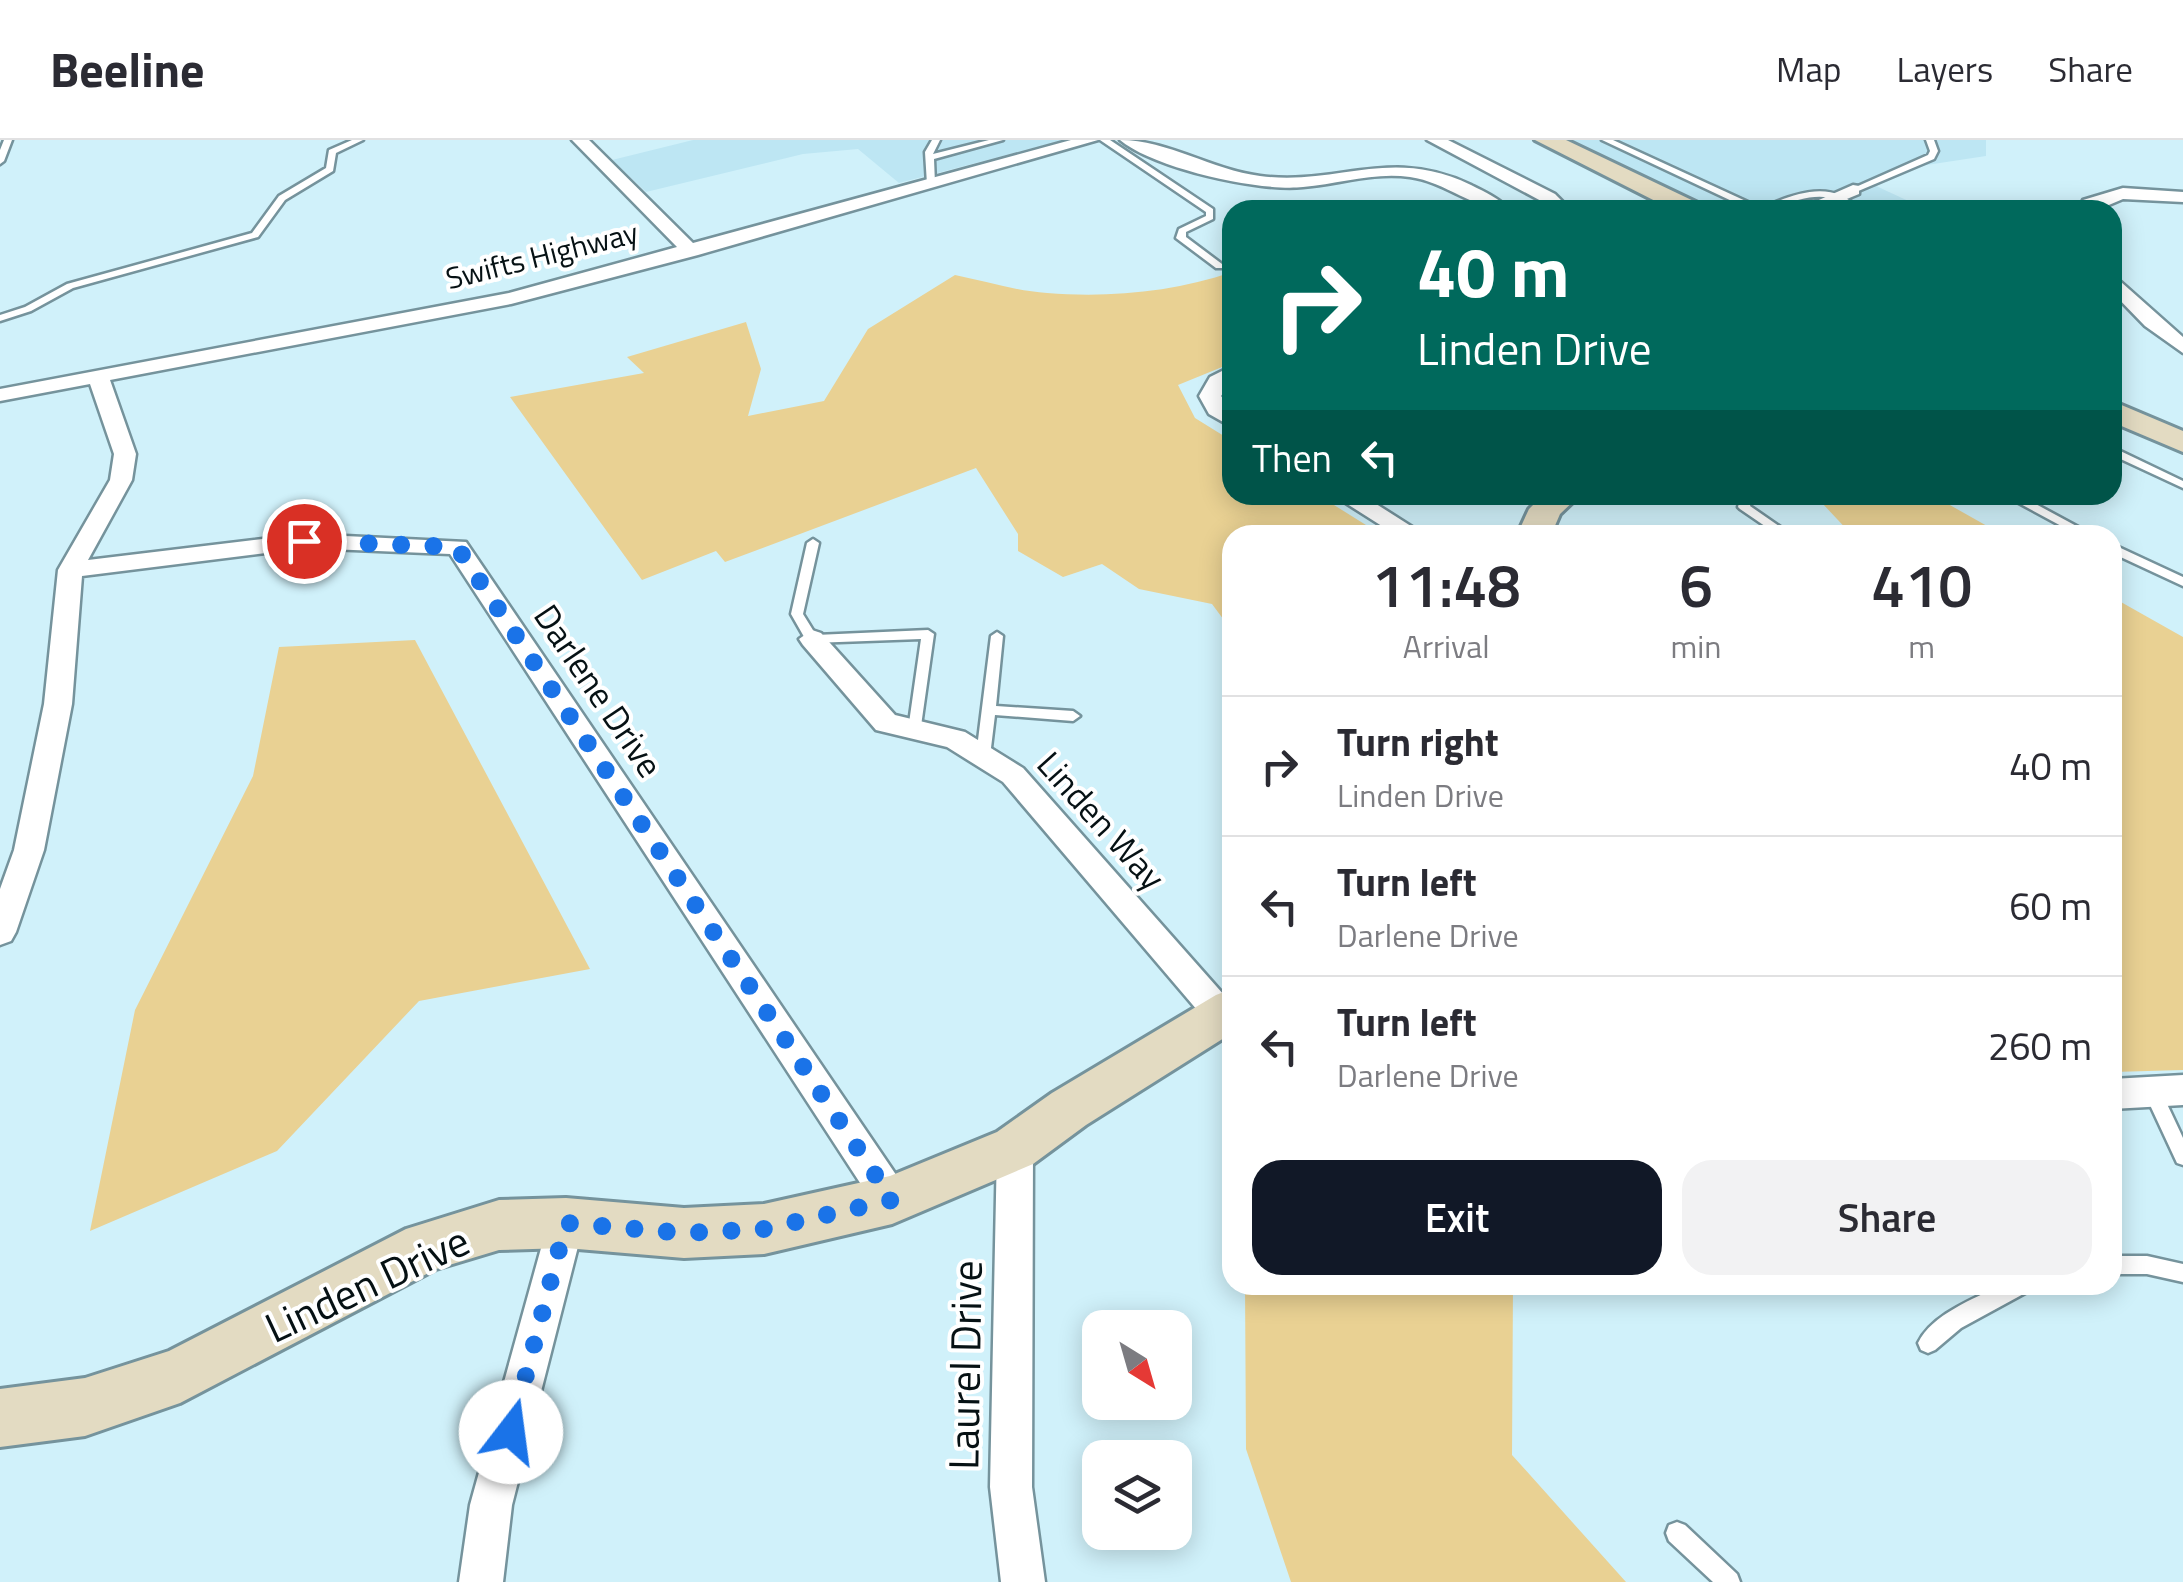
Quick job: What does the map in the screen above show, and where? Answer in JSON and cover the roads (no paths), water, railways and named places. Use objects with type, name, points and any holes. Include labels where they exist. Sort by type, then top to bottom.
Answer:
[{"type":"street","points":[[580,140],[691,250]]},
{"type":"street","name":"Swifts Highway","points":[[0,395],[511,298],[1090,140]]},
{"type":"street","points":[[1548,140],[1672,200]]},
{"type":"street","points":[[1144,142],[1250,180],[1284,184],[1398,170],[1441,176],[1484,200]]},
{"type":"street","points":[[1441,176],[1441,143],[1551,200]]},
{"type":"street","points":[[1829,200],[1853,190]]},
{"type":"street","points":[[2096,200],[2126,193],[2183,198]]},
{"type":"street","points":[[2122,290],[2152,322],[2183,346]]},
{"type":"street","points":[[0,932],[30,850],[51,740],[70,570],[121,480],[125,454],[98,377]]},
{"type":"street","points":[[1222,378],[1210,396],[1222,413]]},
{"type":"street","points":[[2122,415],[2183,443]]},
{"type":"street","points":[[1361,505],[1396,525]]},
{"type":"street","name":"Darlene Drive","points":[[70,570],[304,541],[457,547],[892,1200]]},
{"type":"street","name":"Linden Way","points":[[812,639],[886,723],[955,739],[1013,775],[1222,1006]]},
{"type":"street","name":"Linden Drive","points":[[1,1423],[84,1407],[180,1375],[426,1247],[499,1225],[566,1223],[684,1233],[764,1229],[892,1200],[1015,1148],[1069,1109],[1222,1015]]},
{"type":"street","points":[[2122,1093],[2168,1091]]},
{"type":"street","name":"Laurel Drive","points":[[1015,1148],[1010,1487],[1023,1582]]},
{"type":"street","points":[[481,1582],[491,1505],[566,1223]]},
{"type":"lane","points":[[0,161],[8,140]]},
{"type":"lane","points":[[0,318],[28,309],[70,286],[255,235],[282,198],[330,169],[332,152],[359,140]]},
{"type":"lane","points":[[929,158],[998,140]]},
{"type":"lane","points":[[1104,140],[1210,211],[1210,218],[1182,231],[1181,238],[1220,266]]},
{"type":"lane","points":[[1606,140],[1738,200]]},
{"type":"lane","points":[[1853,190],[1931,157],[1934,151],[1930,140]]},
{"type":"lane","points":[[931,184],[929,158],[935,141]]},
{"type":"lane","points":[[1789,200],[1809,193],[1842,200]]},
{"type":"lane","points":[[2122,455],[2183,485]]},
{"type":"lane","points":[[1744,505],[1772,525]]},
{"type":"lane","points":[[2029,505],[2068,525]]},
{"type":"lane","points":[[813,543],[796,614],[812,639],[928,634],[916,730]]},
{"type":"lane","points":[[2122,553],[2183,582]]},
{"type":"lane","points":[[983,756],[997,636]]},
{"type":"lane","points":[[988,710],[1074,716]]},
{"type":"lane","points":[[2168,1091],[2183,1157]]},
{"type":"lane","points":[[2122,1265],[2183,1272]]},
{"type":"lane","points":[[1928,1343],[1954,1321],[2002,1295]]},
{"type":"lane","points":[[1677,1533],[1728,1582]]}]
